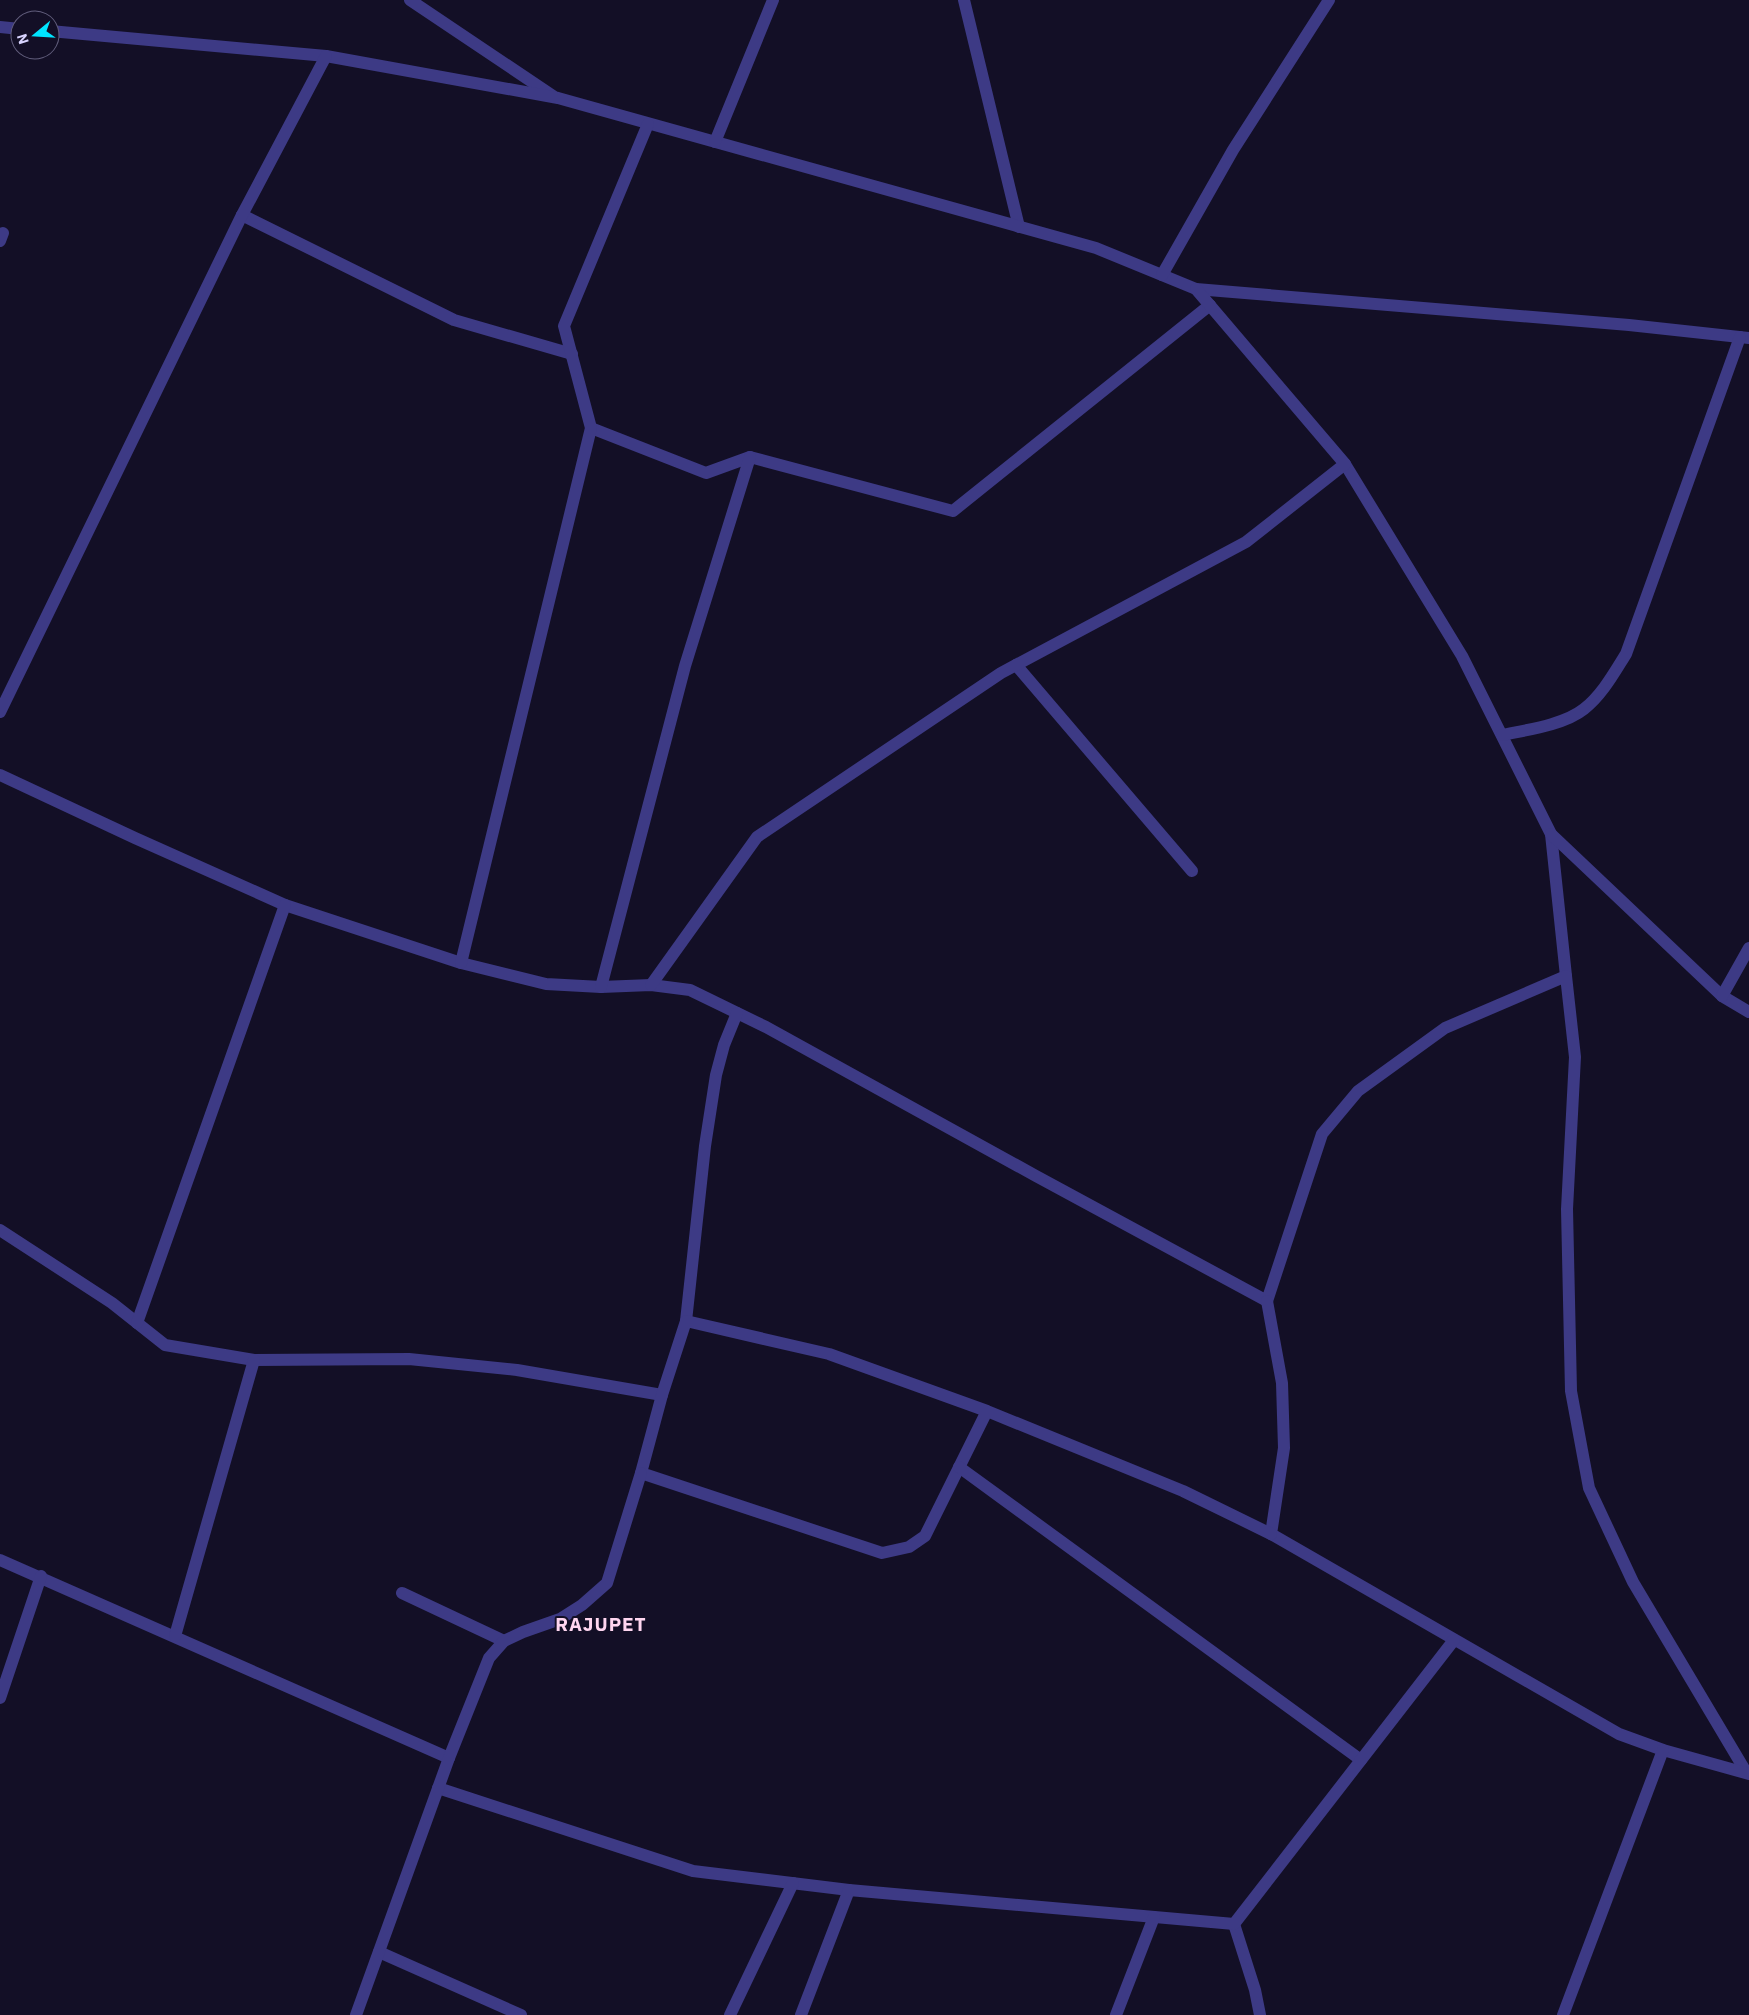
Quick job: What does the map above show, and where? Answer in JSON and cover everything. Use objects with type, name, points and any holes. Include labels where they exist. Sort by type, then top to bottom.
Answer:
[{"type":"street","points":[[410,0],[558,98]]},
{"type":"street","points":[[716,142],[773,0]]},
{"type":"street","points":[[964,0],[1019,227]]},
{"type":"street","points":[[1162,275],[1233,150],[1329,0]]},
{"type":"street","points":[[60,33],[326,56],[558,98],[1096,248],[1196,289],[1629,324],[1744,337],[1626,654],[1609,682],[1583,710],[1557,722],[1502,736]]},
{"type":"street","points":[[0,712],[242,216],[326,56]]},
{"type":"street","points":[[461,963],[591,428],[564,326],[648,124]]},
{"type":"street","points":[[242,216],[454,320],[572,354]]},
{"type":"street","points":[[1196,289],[1344,464],[1462,656],[1551,834],[1722,996],[1749,1012]]},
{"type":"street","points":[[591,428],[706,473],[750,457],[953,511],[1210,305]]},
{"type":"street","points":[[601,987],[685,666],[750,457]]},
{"type":"street","points":[[651,985],[757,837],[1016,665],[1246,542],[1344,464]]},
{"type":"street","points":[[1016,665],[1192,871]]},
{"type":"street","points":[[0,775],[134,838],[285,905],[461,963],[546,984],[601,987],[651,985],[690,990],[766,1027],[1267,1301]]},
{"type":"street","points":[[1551,834],[1575,1057],[1567,1209],[1571,1391],[1589,1488],[1632,1582],[1747,1773]]},
{"type":"street","points":[[137,1322],[285,905]]},
{"type":"street","points":[[1722,996],[1749,948]]},
{"type":"street","points":[[1271,1534],[1284,1448],[1282,1384],[1267,1301],[1322,1134],[1358,1091],[1445,1028],[1566,976]]},
{"type":"street","points":[[356,2015],[449,1758],[489,1658],[504,1641],[560,1619],[582,1606],[607,1584],[641,1473],[662,1395],[686,1321],[708,1128],[716,1076],[724,1045],[737,1013]]},
{"type":"street","points":[[0,1230],[112,1303],[165,1345],[254,1360],[409,1359],[517,1370],[662,1395]]},
{"type":"street","points":[[686,1321],[829,1354],[987,1411],[1184,1491],[1271,1534],[1619,1734],[1663,1750],[1747,1773]]},
{"type":"street","points":[[175,1636],[254,1360]]},
{"type":"street","points":[[641,1473],[882,1553],[909,1547],[925,1536],[987,1411]]},
{"type":"street","points":[[959,1467],[1360,1760]]},
{"type":"street","points":[[0,1560],[41,1576],[449,1758]]},
{"type":"street","points":[[0,1698],[41,1576]]},
{"type":"street","points":[[402,1593],[504,1641]]},
{"type":"street","points":[[1234,1924],[1454,1640]]},
{"type":"street","points":[[1562,2015],[1663,1750]]},
{"type":"street","points":[[438,1788],[693,1871],[849,1890],[1234,1924]]},
{"type":"street","points":[[730,2015],[793,1882]]},
{"type":"street","points":[[801,2015],[849,1890]]},
{"type":"street","points":[[1116,2015],[1154,1917]]},
{"type":"street","points":[[1234,1924],[1255,1990],[1260,2015]]},
{"type":"street","points":[[379,1952],[521,2015]]},
{"type":"district","name":"RAJUPET","points":[[601,1624]]}]
